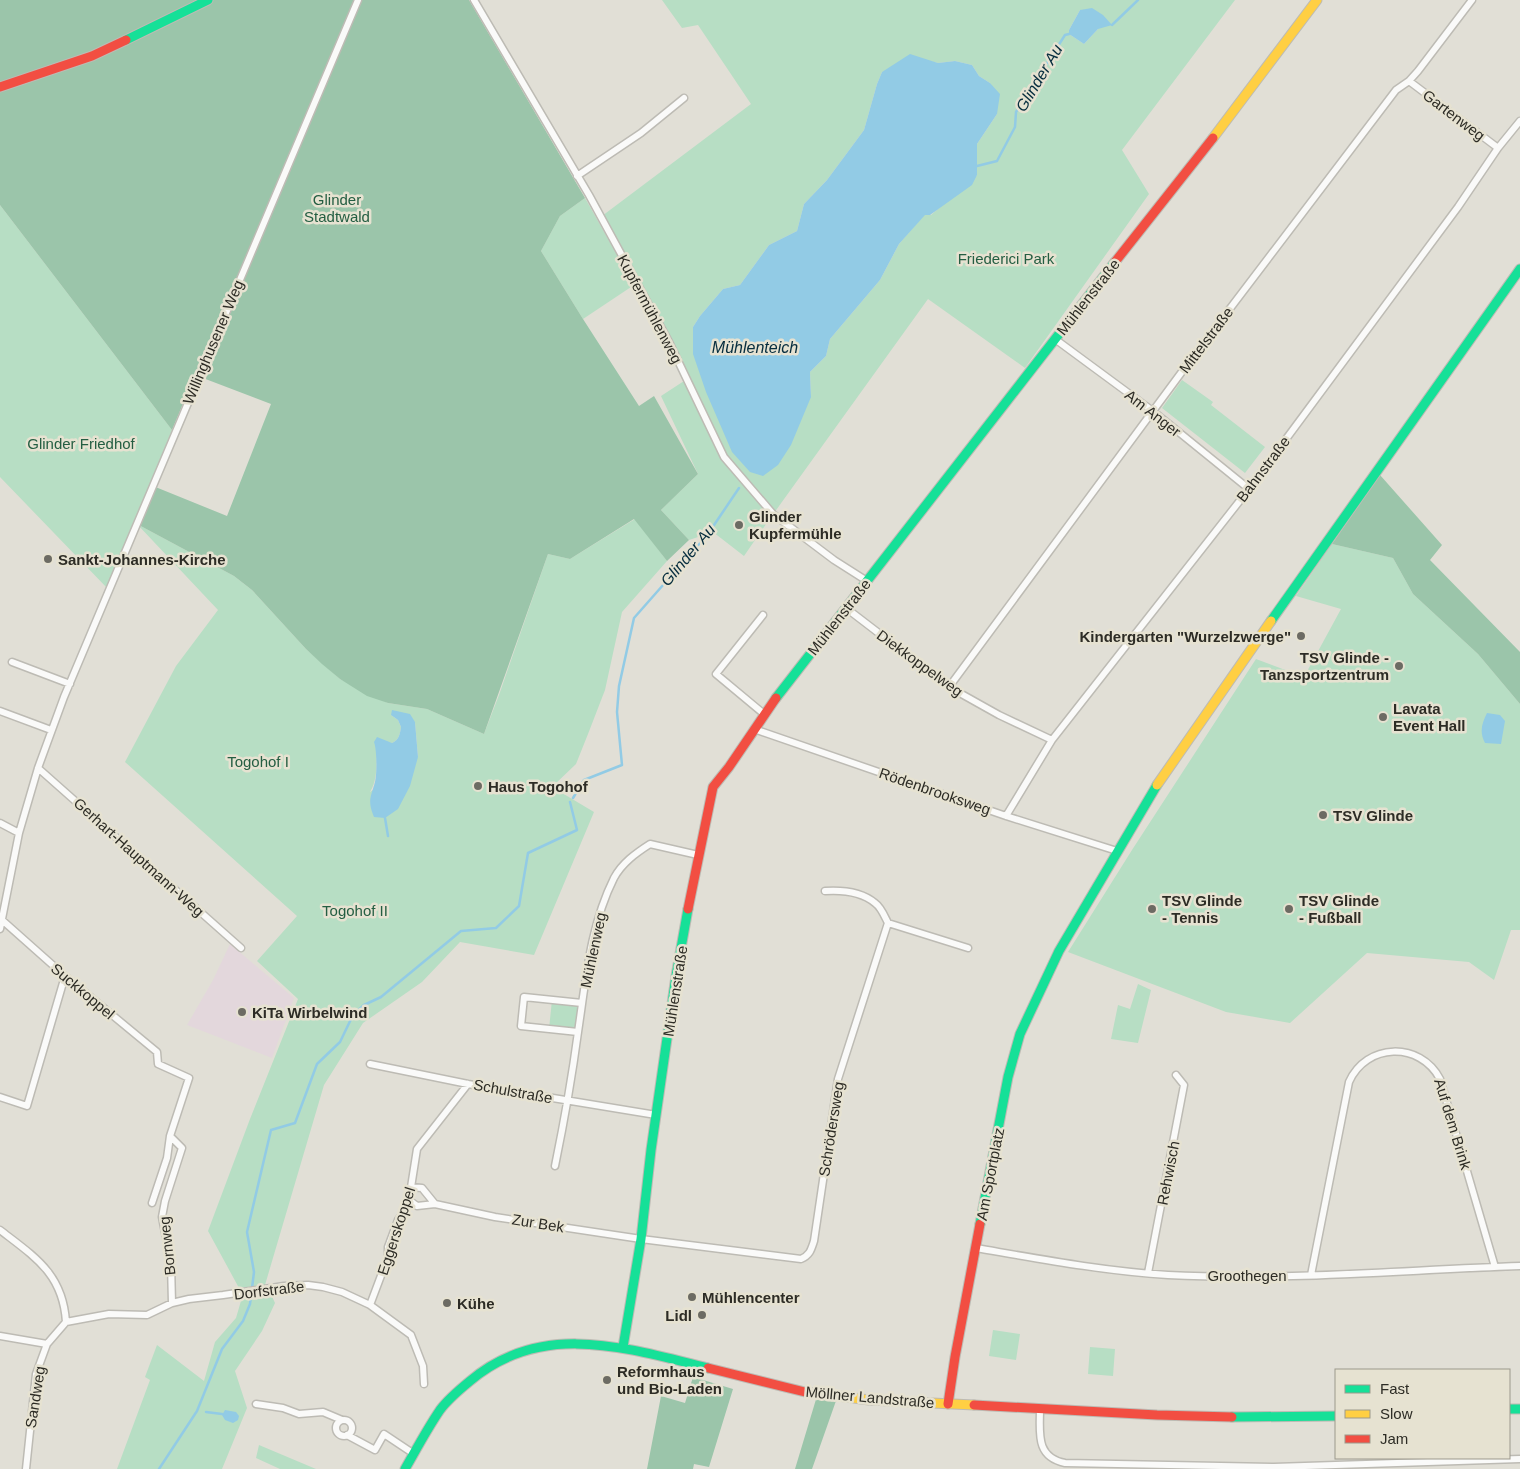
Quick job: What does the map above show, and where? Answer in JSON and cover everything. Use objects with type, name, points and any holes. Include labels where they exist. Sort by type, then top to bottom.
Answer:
[{"type":"street","points":[[0,87],[92,56],[208,0]]},
{"type":"street","name":"Willinghusener Weg","points":[[0,929],[18,833],[51,730],[358,0]]},
{"type":"street","name":"Kupfermühlenweg","points":[[474,0],[577,176],[669,342],[724,457],[773,514],[866,582]]},
{"type":"street","name":"Mühlenstraße","points":[[623,1347],[641,1239],[676,976],[698,855],[713,787],[729,768],[764,714],[1242,101],[1317,0]]},
{"type":"street","name":"Mittelstraße","points":[[949,687],[1181,373],[1396,90],[1409,81],[1472,0]]},
{"type":"street","name":"Gartenweg","points":[[1409,81],[1498,148]]},
{"type":"street","points":[[577,176],[641,133],[684,98]]},
{"type":"street","name":"Bahnstraße","points":[[1006,816],[1052,740],[1249,489],[1452,215],[1498,148],[1520,121]]},
{"type":"street","name":"Am Sportplatz","points":[[948,1404],[955,1357],[1007,1082],[1025,1022],[1059,951],[1168,768],[1520,269]]},
{"type":"street","name":"Am Anger","points":[[1055,339],[1154,412],[1249,489]]},
{"type":"street","name":"Diekkoppelweg","points":[[846,608],[949,687],[998,715],[1052,740]]},
{"type":"street","points":[[763,615],[716,674],[764,714]]},
{"type":"street","points":[[12,662],[70,684]]},
{"type":"street","points":[[0,711],[51,730]]},
{"type":"street","name":"Rödenbrooksweg","points":[[754,729],[1006,816],[1117,851]]},
{"type":"street","name":"Gerhart-Hauptmann-Weg","points":[[38,768],[241,948]]},
{"type":"street","points":[[0,823],[18,833]]},
{"type":"street","name":"Mühlenweg","points":[[555,1166],[568,1100],[587,966],[597,919],[615,876],[632,855],[650,844],[698,855]]},
{"type":"street","points":[[825,891],[841,890],[860,895],[876,903],[888,923],[968,948]]},
{"type":"street","name":"Suckkoppel","points":[[2,920],[65,976],[157,1052],[158,1064]]},
{"type":"street","name":"Schrödersweg","points":[[641,1239],[792,1259],[801,1259],[807,1256],[814,1241],[838,1079],[888,923]]},
{"type":"street","points":[[0,1097],[27,1106],[65,976]]},
{"type":"street","name":"Mühlenweg","points":[[578,1032],[521,1026],[524,996],[582,1003]]},
{"type":"street","name":"Auf dem Brink","points":[[1311,1275],[1349,1082],[1355,1071],[1364,1061],[1380,1053],[1393,1050],[1406,1052],[1423,1059],[1440,1078],[1495,1267]]},
{"type":"street","name":"Bornweg","points":[[152,1203],[167,1158],[170,1136],[189,1078],[158,1064]]},
{"type":"street","name":"Schulstraße","points":[[370,1064],[468,1084],[656,1115]]},
{"type":"street","name":"Rehwisch","points":[[1148,1273],[1184,1084],[1176,1075]]},
{"type":"street","name":"Eggerskoppel","points":[[370,1305],[386,1265],[388,1246],[398,1220],[409,1200],[417,1149],[468,1084]]},
{"type":"street","name":"Bornweg","points":[[170,1136],[182,1148],[165,1201],[162,1217],[171,1264],[172,1303]]},
{"type":"street","points":[[167,1158],[176,1165]]},
{"type":"street","points":[[411,1187],[422,1188],[435,1204]]},
{"type":"street","name":"Zur Bek","points":[[409,1200],[418,1206],[435,1204],[495,1217],[641,1239]]},
{"type":"street","points":[[0,1230],[42,1263],[58,1286],[65,1308],[66,1322],[47,1344],[0,1336]]},
{"type":"street","name":"Groothegen","points":[[976,1248],[1068,1264],[1148,1273],[1238,1277],[1520,1266]]},
{"type":"street","name":"Dorfstraße","points":[[66,1322],[108,1314],[147,1315],[172,1303],[189,1298],[284,1286],[323,1286],[342,1292],[370,1305],[412,1335],[422,1366],[424,1384]]},
{"type":"street","name":"Möllner Landstraße","points":[[405,1469],[435,1418],[452,1396],[479,1372],[507,1356],[528,1349],[572,1343],[623,1347],[805,1392],[869,1400],[1157,1415],[1254,1418],[1335,1416]]},
{"type":"street","name":"Sandweg","points":[[26,1469],[36,1374],[47,1344]]},
{"type":"street","points":[[256,1404],[283,1408],[299,1414],[323,1412],[342,1420],[347,1420],[352,1426],[351,1431],[347,1435]]},
{"type":"street","points":[[1040,1408],[1042,1448],[1058,1462],[1211,1468],[1284,1467],[1453,1459],[1520,1459]]},
{"type":"street","points":[[342,1420],[336,1425],[340,1434],[347,1435],[376,1450],[384,1434],[414,1454]]},
{"type":"street","points":[[1453,1459],[1453,1469]]},
{"type":"shaded area","name":"KiTa Wirbelwind","points":[[230,944],[294,998],[272,1058],[187,1025],[213,980]]},
{"type":"green space","name":"Glinder Stadtwald","points":[[0,0],[469,0],[585,198],[560,216],[541,251],[639,406],[654,396],[698,474],[661,510],[689,540],[667,561],[634,519],[570,559],[548,554],[484,734],[427,709],[388,703],[367,696],[340,679],[322,664],[252,590],[234,576],[137,524],[153,486],[227,516],[271,404],[195,375],[172,430],[0,205]]},
{"type":"green space","name":"Friederici Park","points":[[662,0],[1235,0],[1122,150],[1149,194],[1025,368],[928,299],[774,513],[725,455],[602,216],[751,104],[698,25],[682,28]],"holes":[[[1080,10],[1098,29],[1084,44],[1069,34],[1069,30]],[[924,60],[938,63],[955,61],[972,65],[979,76],[990,83],[997,114],[977,144],[977,175],[931,215],[925,214],[899,244],[880,280],[830,339],[826,356],[810,372],[811,397],[694,338],[693,327],[723,289],[740,285],[769,245],[797,231],[804,204],[827,180],[864,130],[882,72]]]},
{"type":"green space","points":[[585,198],[634,285],[583,319],[541,251],[560,216]]},
{"type":"green space","name":"Glinder Friedhof","points":[[0,205],[172,430],[137,521],[108,589],[0,477]]},
{"type":"green space","points":[[1182,380],[1213,402],[1211,405],[1265,447],[1245,473],[1162,408]]},
{"type":"green space","points":[[684,381],[724,457],[773,514],[744,556],[713,532],[689,540],[661,510],[698,474],[661,396]]},
{"type":"green space","points":[[1380,475],[1442,545],[1430,560],[1520,652],[1520,704],[1478,654],[1413,594],[1393,558],[1332,544]]},
{"type":"green space","points":[[635,519],[667,561],[622,612],[605,690],[576,764],[552,787],[594,812],[534,955],[460,942],[422,982],[363,1023],[324,1085],[265,1285],[239,1288],[208,1231],[298,999],[257,961],[297,916],[125,762],[176,666],[218,610],[137,524],[234,576],[252,590],[306,649],[340,679],[388,703],[427,709],[484,734],[548,554],[570,559]],"holes":[[[391,715],[415,722],[418,757],[370,792],[375,777],[377,749],[385,742],[394,742],[400,734],[401,727],[398,720]]]},
{"type":"green space","name":"TSV Glinde","points":[[1332,544],[1393,558],[1413,594],[1478,654],[1520,704],[1520,930],[1511,930],[1494,980],[1469,962],[1367,953],[1290,1023],[1226,1012],[1068,952],[1256,659],[1304,677],[1341,609],[1296,596]]},
{"type":"green space","points":[[1138,984],[1151,990],[1138,1043],[1111,1039],[1118,1005],[1130,1009]]},
{"type":"green space","points":[[552,1000],[582,1003],[578,1032],[549,1029]]},
{"type":"green space","points":[[269,1290],[275,1303],[262,1331],[235,1371],[247,1408],[222,1469],[117,1469],[150,1380],[145,1377],[157,1345],[204,1381],[215,1342],[236,1318],[243,1294]]},
{"type":"green space","points":[[993,1330],[1020,1334],[1016,1360],[989,1356]]},
{"type":"green space","points":[[1090,1347],[1115,1349],[1113,1376],[1088,1374]]},
{"type":"green space","points":[[693,1377],[733,1389],[709,1467],[694,1464],[693,1469],[647,1469],[661,1396],[685,1403]]},
{"type":"green space","points":[[817,1396],[837,1398],[812,1469],[795,1469]]},
{"type":"green space","points":[[259,1445],[316,1469],[280,1469],[256,1458]]},
{"type":"water","points":[[1092,8],[1103,15],[1112,25],[1098,29],[1084,44],[1069,34],[1069,30],[1080,10]]},
{"type":"water","name":"Mühlenteich","points":[[910,54],[938,63],[955,61],[972,65],[979,76],[990,83],[1000,94],[997,114],[977,144],[977,175],[972,185],[930,215],[925,215],[899,244],[880,280],[830,339],[826,356],[810,372],[811,397],[791,445],[778,465],[763,476],[750,472],[732,452],[706,392],[693,354],[693,327],[723,289],[740,285],[769,245],[797,231],[804,204],[827,180],[864,130],[882,72]]},
{"type":"water","points":[[392,710],[410,714],[415,722],[418,757],[410,786],[398,809],[385,818],[374,817],[370,802],[376,774],[374,742],[377,737],[392,743],[398,738],[401,727],[398,720],[391,715]]},
{"type":"water","points":[[1487,713],[1500,715],[1505,721],[1501,744],[1485,743],[1483,739],[1482,728]]},
{"type":"water","points":[[225,1410],[236,1412],[239,1416],[238,1420],[233,1423],[225,1420],[222,1415]]},
{"type":"waterway","name":"Glinder Au","points":[[1112,25],[1138,0]]},
{"type":"waterway","name":"Glinder Au","points":[[977,166],[997,161],[1015,127],[1016,112],[1065,35],[1069,34]]},
{"type":"waterway","points":[[573,798],[584,780],[622,765],[617,712],[619,686],[634,618],[708,534],[739,488]]},
{"type":"waterway","points":[[159,1469],[197,1411],[222,1349],[243,1321],[250,1304],[254,1272],[247,1232],[271,1130],[295,1123],[317,1064],[340,1042],[353,1015],[364,1005],[381,997],[461,931],[496,928],[519,906],[528,853],[577,830],[570,802]]},
{"type":"waterway","points":[[385,818],[388,836]]},
{"type":"waterway","points":[[206,1412],[222,1414]]},
{"type":"traffic: fast","points":[[126,40],[208,0]]},
{"type":"traffic: fast","points":[[776,698],[1115,262]]},
{"type":"traffic: fast","points":[[1271,621],[1520,269]]},
{"type":"traffic: fast","points":[[980,1224],[1008,1077],[1020,1034],[1059,951],[1157,785]]},
{"type":"traffic: fast","points":[[623,1347],[641,1239],[651,1150],[676,976],[688,909]]},
{"type":"traffic: fast","points":[[405,1469],[435,1417],[450,1398],[470,1381],[498,1362],[526,1350],[556,1345],[586,1344],[647,1353],[708,1368]]},
{"type":"traffic: fast","points":[[1510,1409],[1520,1409]]},
{"type":"traffic: fast","points":[[1232,1417],[1335,1416]]},
{"type":"traffic: slow","points":[[1213,138],[1317,0]]},
{"type":"traffic: slow","points":[[1157,785],[1271,621]]},
{"type":"traffic: slow","points":[[823,1394],[869,1400],[974,1405]]},
{"type":"traffic: jam","points":[[0,87],[92,56],[126,40]]},
{"type":"traffic: jam","points":[[1115,262],[1213,138]]},
{"type":"traffic: jam","points":[[688,909],[713,787],[729,767],[776,698]]},
{"type":"traffic: jam","points":[[948,1404],[980,1224]]},
{"type":"traffic: jam","points":[[708,1368],[805,1392],[823,1394]]},
{"type":"traffic: jam","points":[[974,1405],[1232,1417]]},
{"type":"place","name":"Glinder Kupfermühle","points":[[739,525]]},
{"type":"place","name":"Sankt-Johannes-Kirche","points":[[48,559]]},
{"type":"place","name":"Kindergarten \"Wurzelzwerge\"","points":[[1301,636]]},
{"type":"place","name":"TSV Glinde - Tanzsportzentrum","points":[[1399,666]]},
{"type":"place","name":"Lavata Event Hall","points":[[1383,717]]},
{"type":"place","name":"Haus Togohof","points":[[478,786]]},
{"type":"place","name":"TSV Glinde","points":[[1323,815]]},
{"type":"place","name":"TSV Glinde - Tennis","points":[[1152,909]]},
{"type":"place","name":"TSV Glinde - Fußball","points":[[1289,909]]},
{"type":"place","name":"KiTa Wirbelwind","points":[[242,1012]]},
{"type":"place","name":"Mühlencenter","points":[[692,1297]]},
{"type":"place","name":"Kühe","points":[[447,1303]]},
{"type":"place","name":"Lidl","points":[[702,1315]]},
{"type":"place","name":"Reformhaus und Bio-Laden","points":[[607,1380]]},
{"type":"park label","name":"Togohof I","points":[[258,761]]},
{"type":"park label","name":"Togohof II","points":[[355,910]]}]
